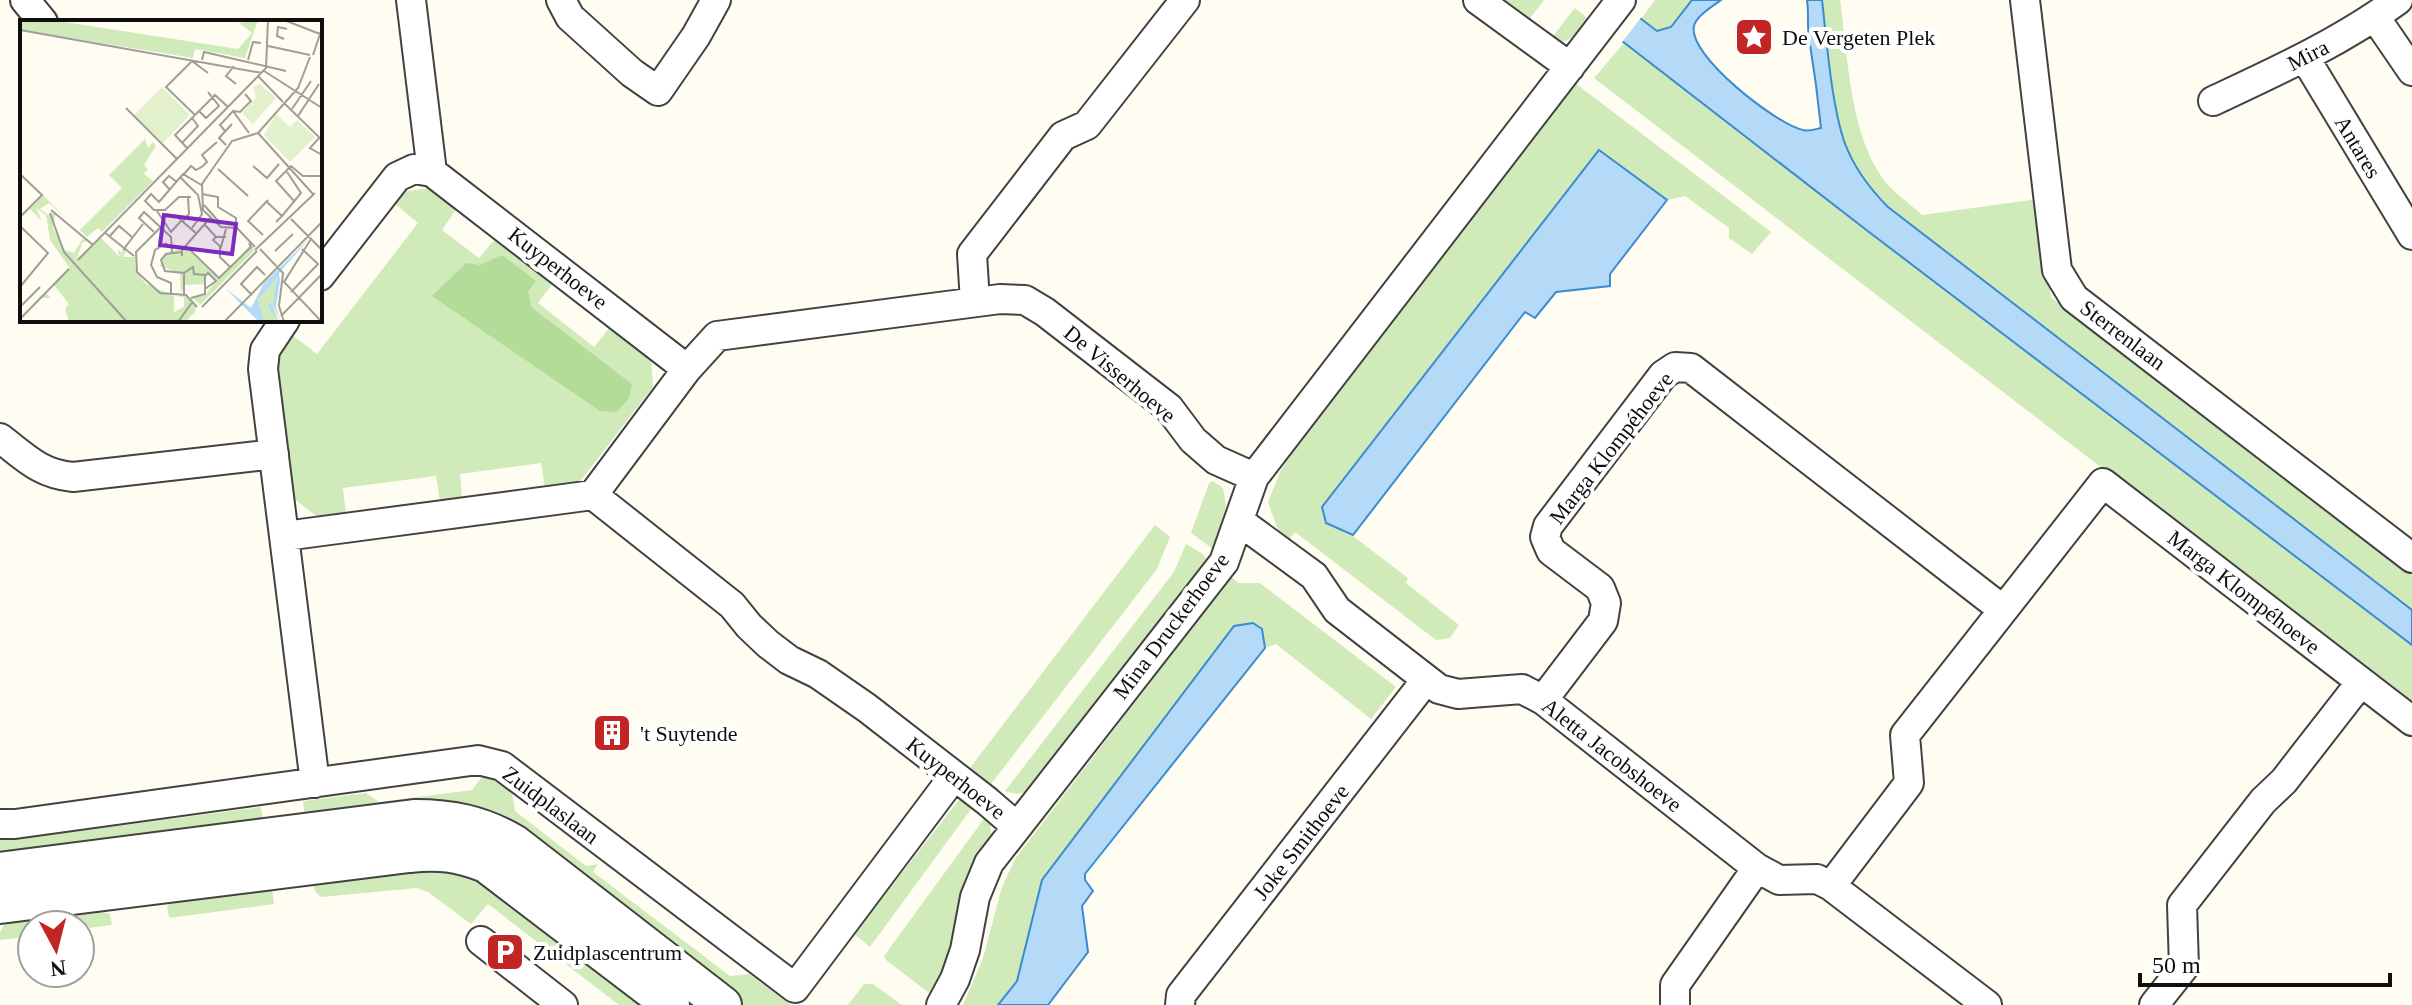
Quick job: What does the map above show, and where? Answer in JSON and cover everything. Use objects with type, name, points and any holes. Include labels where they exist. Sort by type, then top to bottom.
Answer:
[{"type":"street","points":[[25,0],[41,20]]},
{"type":"street","points":[[322,273],[397,177],[414,169],[432,172],[411,0]]},
{"type":"street","points":[[561,0],[570,17],[632,73],[658,91],[696,36],[716,0]]},
{"type":"street","points":[[975,302],[972,254],[1063,136],[1087,125],[1185,0]]},
{"type":"street","points":[[1478,0],[1570,67]]},
{"type":"street","name":"Mina Druckerhoeve","points":[[941,1005],[955,979],[965,950],[975,897],[989,863],[1224,562],[1254,477],[1621,0]]},
{"type":"street","name":"Sterrenlaan","points":[[2025,0],[2057,270],[2074,298],[2412,558]]},
{"type":"street","name":"Mira","points":[[2213,101],[2305,58],[2398,0]]},
{"type":"street","points":[[2375,17],[2412,71]]},
{"type":"street","name":"Antares","points":[[2305,58],[2412,235]]},
{"type":"street","name":"Kuyperhoeve","points":[[432,172],[687,369]]},
{"type":"street","name":"De Visserhoeve","points":[[687,369],[717,336],[1000,299],[1025,300],[1045,312],[1169,408],[1193,440],[1216,460],[1254,477]]},
{"type":"street","points":[[284,322],[265,350],[263,369],[315,783]]},
{"type":"street","name":"Marga Klompéhoeve","points":[[1543,700],[1603,621],[1606,603],[1600,588],[1551,551],[1545,537],[1548,526],[1663,375],[1675,367],[1691,368],[2002,609]]},
{"type":"street","points":[[285,536],[593,495],[687,369]]},
{"type":"street","points":[[0,438],[39,468],[55,475],[73,477],[274,454]]},
{"type":"street","name":"Marga Klompéhoeve","points":[[1831,886],[1909,783],[1905,735],[2103,483],[2412,721]]},
{"type":"street","name":"Kuyperhoeve","points":[[593,495],[732,605],[768,644],[852,698],[1017,827]]},
{"type":"street","name":"Aletta Jacobshoeve","points":[[1239,521],[1314,576],[1337,610],[1439,689],[1458,694],[1522,689],[1543,700],[1757,868],[1779,880],[1817,879],[1831,886],[1987,1005]]},
{"type":"street","name":"Joke Smithoeve","points":[[1180,1005],[1181,995],[1426,680]]},
{"type":"street","points":[[2154,1005],[2184,967],[2182,905],[2361,682]]},
{"type":"street","name":"Zuidplaslaan","points":[[0,824],[478,760],[502,766],[795,988],[954,776]]},
{"type":"street","points":[[0,871],[414,818],[445,818],[494,831],[514,843],[723,1005]]},
{"type":"street","points":[[0,905],[409,854],[461,854],[486,864],[671,1005]]},
{"type":"street","points":[[1675,1005],[1675,985],[1757,868]]},
{"type":"street","points":[[481,941],[563,1005]]},
{"type":"green space","points":[[1493,0],[1544,0],[1525,25]]},
{"type":"green space","points":[[1655,0],[1692,0],[1671,27],[1657,31],[1641,19]]},
{"type":"green space","points":[[1822,0],[1840,0],[1856,114],[1870,157],[1890,187],[1922,215],[2038,199],[2051,297],[2412,575],[2412,610],[1888,207],[1863,177],[1844,141],[1833,90]]},
{"type":"green space","points":[[1577,5],[1590,15],[1582,26],[1569,39],[1550,40]]},
{"type":"green space","points":[[1624,43],[2412,645],[2412,706],[1594,78]]},
{"type":"green space","points":[[1575,83],[1771,232],[1752,254],[1729,238],[1729,228],[1685,196],[1667,200],[1599,150],[1322,507],[1343,532],[1353,536],[1408,578],[1406,583],[1459,625],[1450,638],[1436,640],[1295,532],[1288,541],[1279,533],[1268,502],[1281,470],[1302,437]]},
{"type":"green space","points":[[430,188],[457,208],[442,230],[479,258],[496,238],[553,283],[538,303],[594,347],[610,327],[651,357],[653,387],[578,484],[545,488],[541,463],[460,474],[462,499],[440,501],[436,476],[343,488],[346,515],[319,518],[288,494],[275,356],[291,334],[317,354],[418,223],[393,202],[401,192]]},
{"type":"green space","points":[[502,255],[536,281],[528,291],[531,307],[632,384],[629,398],[617,412],[600,411],[432,296],[466,263],[480,265]]},
{"type":"green space","points":[[1213,481],[1223,488],[1226,506],[1213,549],[1191,533],[1209,483]]},
{"type":"green space","points":[[1155,525],[1170,537],[1157,569],[991,784],[970,768]]},
{"type":"green space","points":[[1186,544],[1203,554],[1207,561],[1029,791],[1017,794],[1005,791],[1174,572]]},
{"type":"green space","points":[[1231,577],[1239,583],[1260,583],[1396,687],[1371,719],[1276,644],[1265,648],[1262,629],[1042,880],[1017,981],[998,1005],[963,1005],[983,958],[1002,887],[1015,859]]},
{"type":"green space","points":[[482,777],[500,781],[512,792],[515,811],[586,866],[598,864],[593,872],[730,976],[749,974],[791,1005],[739,1005],[531,845],[306,825],[303,801],[366,793],[379,802],[472,790]]},
{"type":"green space","points":[[962,796],[974,805],[870,947],[854,934]]},
{"type":"green space","points":[[261,807],[264,830],[0,861],[0,840]]},
{"type":"green space","points":[[986,816],[990,822],[992,840],[955,951],[933,996],[884,956]]},
{"type":"green space","points":[[468,869],[657,1005],[619,1005],[488,904],[471,924],[428,892],[417,888],[321,897],[315,891],[312,875]]},
{"type":"green space","points":[[271,880],[274,904],[169,918],[167,906],[195,890]]},
{"type":"green space","points":[[96,911],[110,914],[112,925],[96,927]]},
{"type":"green space","points":[[16,920],[16,938],[0,940],[0,932],[6,922]]},
{"type":"green space","points":[[864,984],[873,984],[902,1005],[848,1005]]},
{"type":"water","points":[[1569,0],[1616,0],[1657,31],[1671,27],[1692,0],[1721,0],[1695,22],[1696,39],[1704,54],[1755,102],[1790,125],[1807,131],[1821,128],[1808,33],[1807,0],[1822,0],[1833,90],[1844,141],[1857,168],[1881,200],[2412,610],[2412,645],[1869,232]]},
{"type":"water","points":[[1599,150],[1667,200],[1610,274],[1610,286],[1556,292],[1535,318],[1525,312],[1353,535],[1326,523],[1322,507]]},
{"type":"water","points":[[1253,623],[1262,629],[1265,648],[1085,874],[1085,880],[1093,891],[1082,906],[1088,952],[1048,1005],[998,1005],[1017,981],[1042,880],[1234,626]]},
{"type":"pier","points":[[1565,0],[1623,0],[1643,15],[1620,45]]},
{"type":"place","name":"De Vergeten Plek","points":[[1754,37]]},
{"type":"place","name":"'t Suytende","points":[[612,733]]},
{"type":"place","name":"Zuidplascentrum","points":[[505,952]]}]
